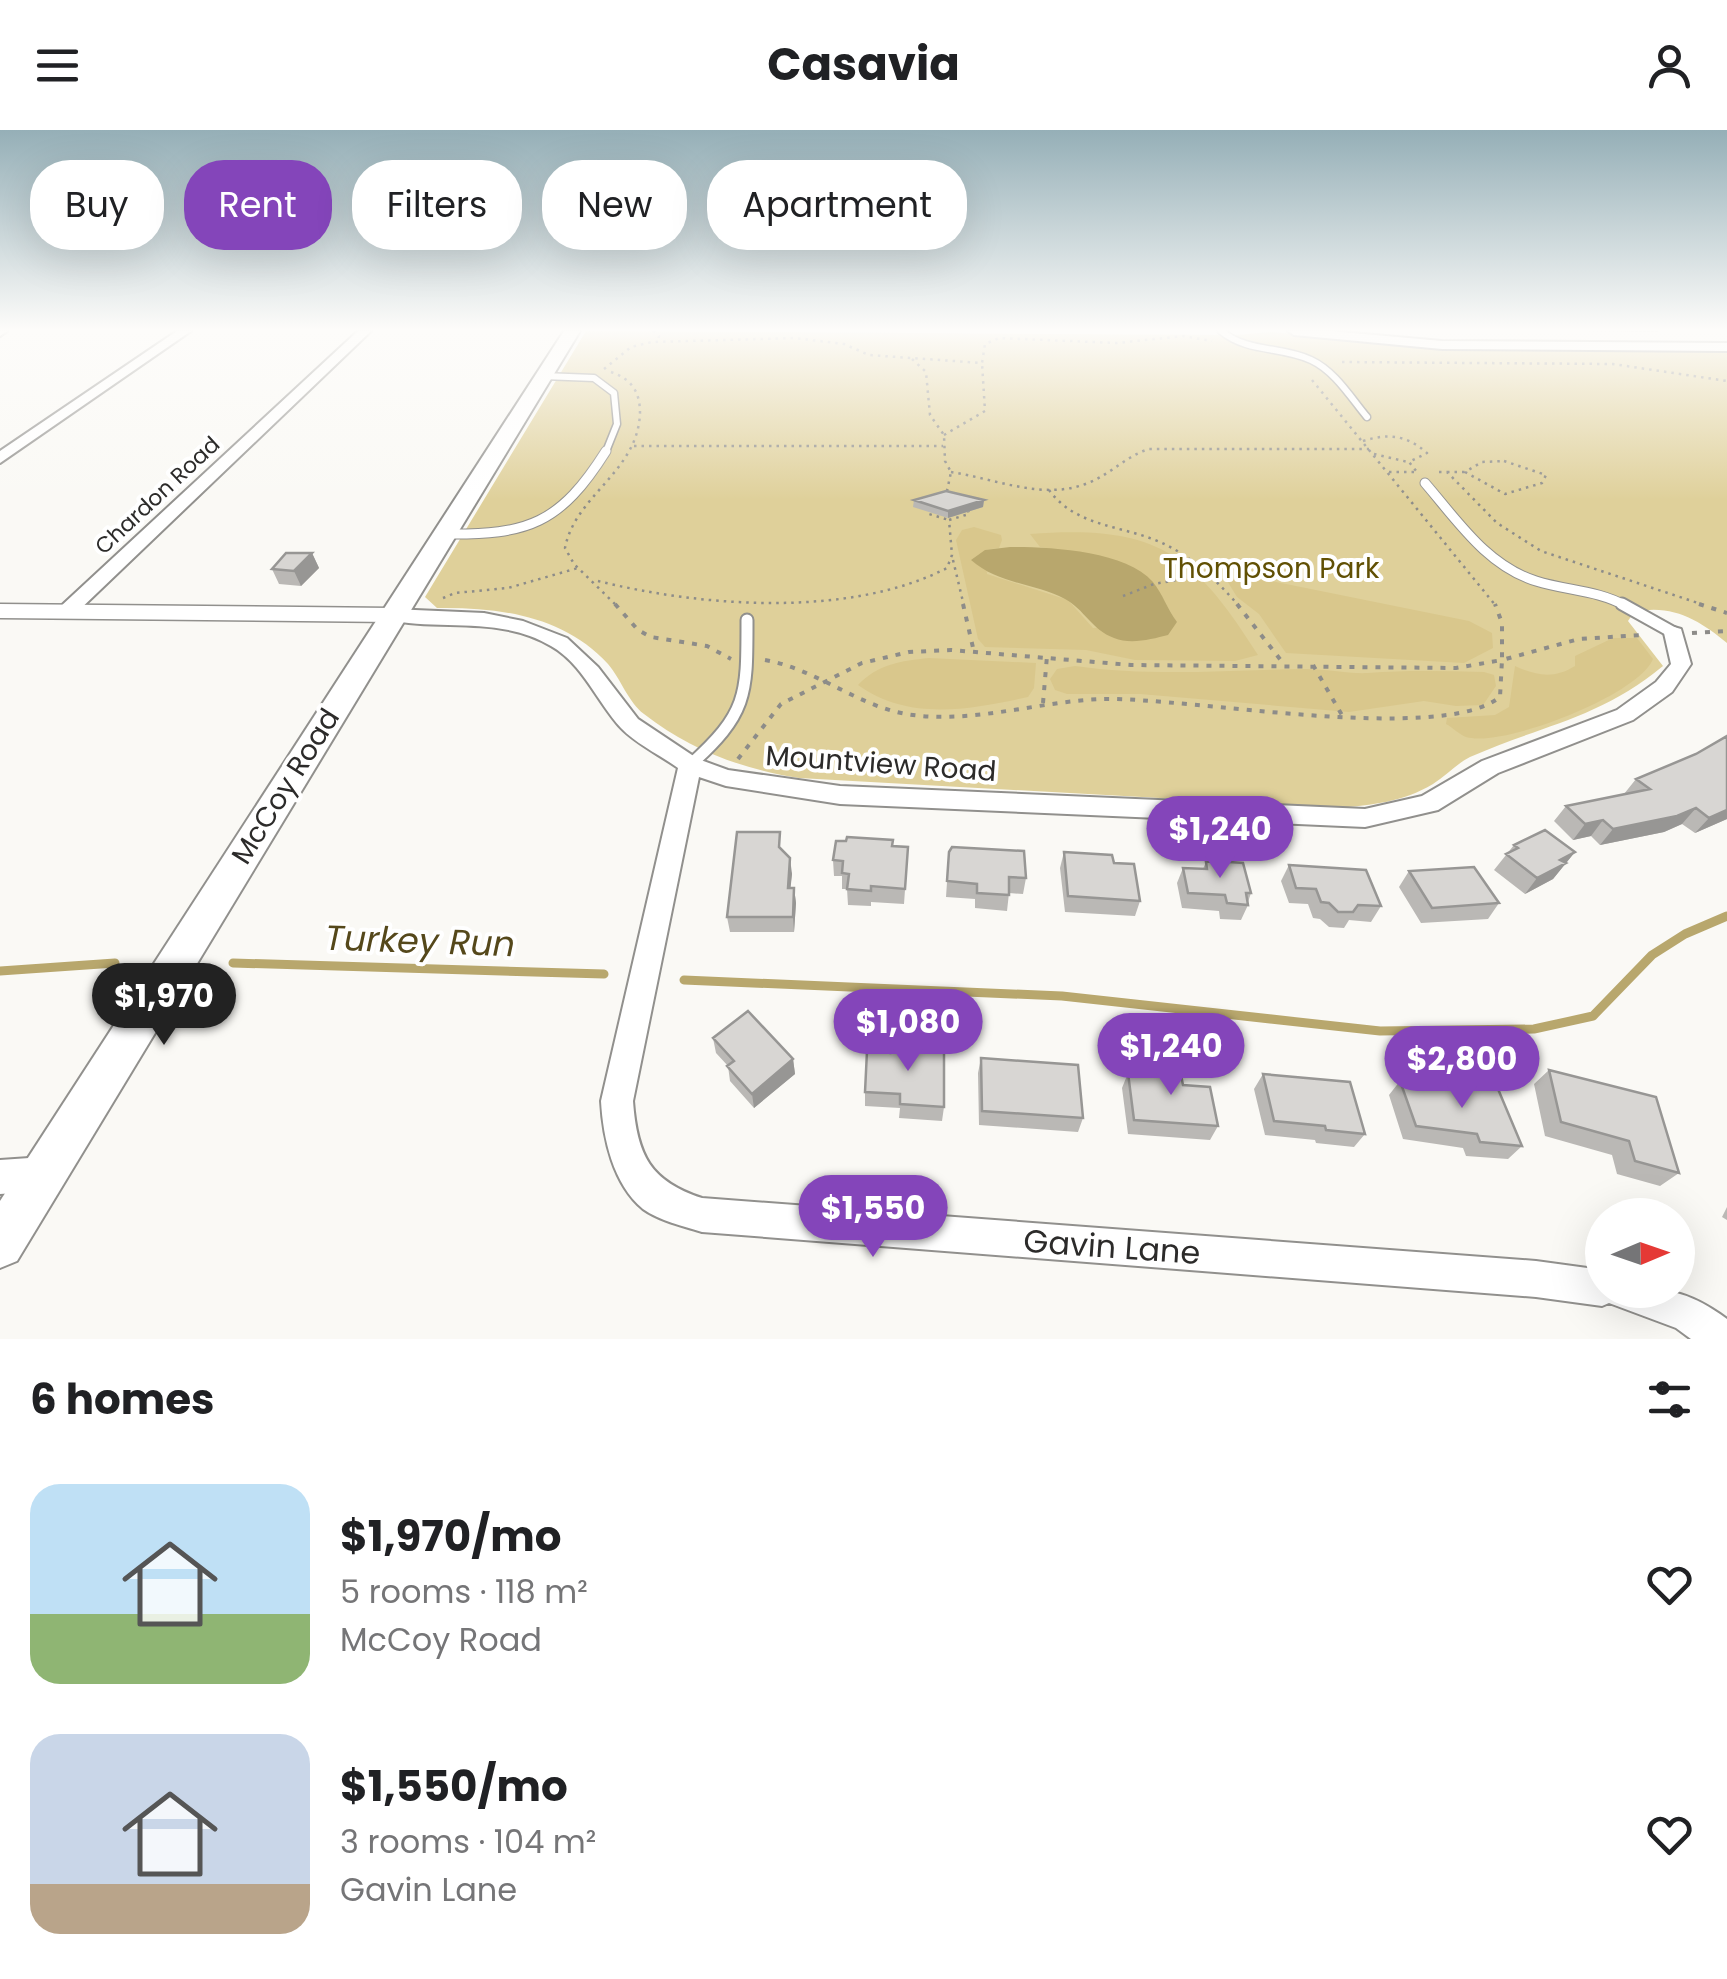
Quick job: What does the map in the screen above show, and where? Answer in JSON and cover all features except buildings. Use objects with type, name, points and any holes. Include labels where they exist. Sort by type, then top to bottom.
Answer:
[{"type":"main road","name":"McCoy Road","points":[[0,1244],[22,1176],[537,387]]},
{"type":"street","points":[[0,458],[102,387]]},
{"type":"street","name":"Chardon Road","points":[[67,612],[305,387]]},
{"type":"street","name":"Mountview Road","points":[[0,610],[392,614],[484,619],[516,624],[560,642],[591,672],[630,724],[690,765],[726,778],[840,795],[1366,818],[1429,804],[1490,767],[1625,715],[1664,686],[1681,664],[1674,633]]},
{"type":"street","name":"Gavin Lane","points":[[690,765],[617,1101],[618,1127],[637,1177],[658,1199],[702,1215],[1585,1286]]},
{"type":"street","points":[[1672,1308],[1686,1313],[1722,1339]]},
{"type":"lane","points":[[443,534],[490,534],[536,524],[571,494],[602,458],[617,422],[614,393],[607,387]]},
{"type":"lane","points":[[1340,387],[1367,417]]},
{"type":"lane","points":[[1424,483],[1488,554],[1507,569],[1529,580],[1608,595],[1674,633]]},
{"type":"lane","points":[[690,765],[738,719],[749,660],[748,620]]},
{"type":"path","points":[[635,387],[641,417],[634,446],[613,481],[566,536],[565,548],[578,568],[644,634],[707,646],[730,658],[786,663],[890,710],[926,716],[981,715],[1043,703],[1140,699],[1343,717],[1489,708],[1502,691],[1502,617],[1493,599],[1318,387]]},
{"type":"path","points":[[927,387],[931,419],[944,435]]},
{"type":"path","points":[[947,496],[951,472],[943,446],[944,435],[951,427],[984,412],[983,387]]},
{"type":"path","points":[[1362,441],[1386,433],[1415,441],[1427,453],[1408,462]]},
{"type":"path","points":[[634,446],[943,446]]},
{"type":"path","points":[[951,472],[1019,488],[1049,490],[1092,482],[1126,457],[1154,448],[1369,449]]},
{"type":"path","points":[[1374,454],[1408,462],[1417,472]]},
{"type":"path","points":[[1389,472],[1465,472],[1505,494],[1542,483],[1546,475],[1529,466],[1504,462],[1477,462],[1465,472]]},
{"type":"path","points":[[1447,472],[1497,522],[1542,551],[1727,613]]},
{"type":"path","points":[[1049,490],[1072,513],[1149,536],[1184,554],[1207,575],[1284,665]]},
{"type":"path","points":[[928,502],[928,514],[949,520],[969,514],[967,501]]},
{"type":"path","points":[[949,520],[952,555],[974,652]]},
{"type":"path","points":[[594,580],[644,592],[707,598],[848,596],[924,581],[947,568],[952,555]]},
{"type":"path","points":[[439,600],[455,593],[533,582],[578,568]]},
{"type":"path","points":[[1117,592],[1125,598],[1154,584],[1207,575]]},
{"type":"path","points":[[735,764],[774,710],[824,681],[889,656],[928,650],[1131,665],[1456,668],[1588,637],[1727,631]]},
{"type":"path","points":[[1043,703],[1048,656]]},
{"type":"path","points":[[1313,665],[1343,717]]},
{"type":"green space","name":"Thompson Park","points":[[552,387],[1727,387],[1727,643],[1707,628],[1673,612],[1634,612],[1628,621],[1663,666],[1639,684],[1593,710],[1470,757],[1422,790],[1363,806],[1338,808],[799,778],[757,769],[698,748],[644,714],[608,664],[572,635],[507,613],[437,608],[425,597]]},
{"type":"shaded area","points":[[974,527],[1001,535],[999,548],[985,550],[987,574],[1068,600],[1093,628],[1177,623],[1154,583],[1113,560],[1040,547],[1030,534],[1110,534],[1166,552],[1212,591],[1258,655],[1235,661],[1135,660],[1086,650],[985,647],[978,639],[956,540],[962,530]]},
{"type":"shaded area","points":[[1010,547],[1086,552],[1124,563],[1153,582],[1177,622],[1168,635],[1141,641],[1121,640],[1100,630],[1065,599],[1004,579],[971,560],[985,550]]},
{"type":"shaded area","points":[[1226,579],[1266,580],[1469,621],[1492,633],[1493,648],[1464,663],[1286,653],[1259,614],[1237,597]]},
{"type":"shaded area","points":[[1613,638],[1637,638],[1653,659],[1623,688],[1597,702],[1509,735],[1466,737],[1446,724],[1447,718],[1495,715],[1509,707],[1515,666],[1538,674],[1560,673],[1575,666],[1575,656]]},
{"type":"shaded area","points":[[929,658],[1036,663],[1034,688],[1028,697],[941,709],[898,704],[858,685],[882,668]]},
{"type":"shaded area","points":[[1075,666],[1161,672],[1484,672],[1494,675],[1496,686],[1483,705],[1424,701],[1349,712],[1140,694],[1067,694],[1055,690],[1050,679],[1057,669]]},
{"type":"waterway","name":"Turkey Run","points":[[684,980],[1062,996],[1380,1031],[1534,1029],[1593,1016],[1652,955],[1685,934],[1727,916]]},
{"type":"waterway","name":"Turkey Run","points":[[0,971],[115,963]]},
{"type":"waterway","name":"Turkey Run","points":[[233,963],[604,974]]}]
